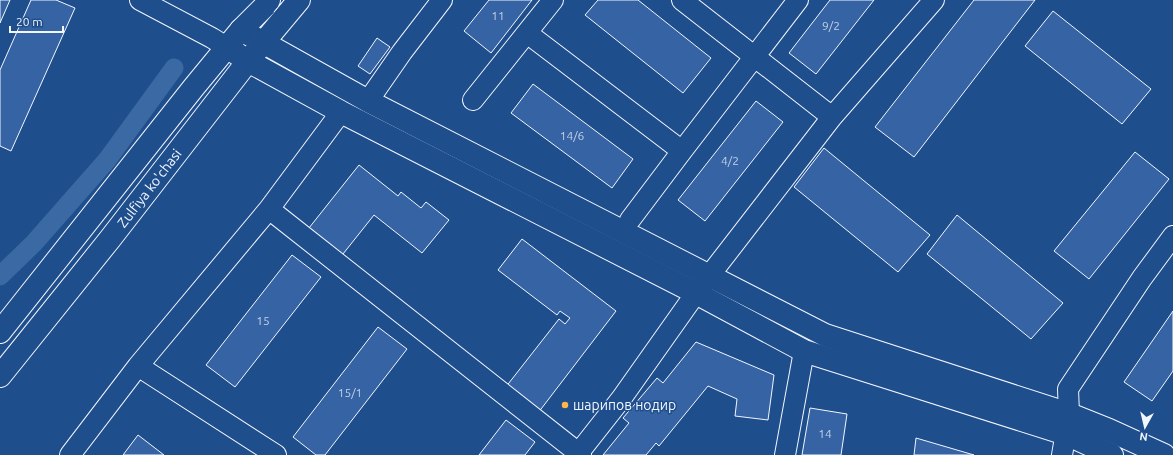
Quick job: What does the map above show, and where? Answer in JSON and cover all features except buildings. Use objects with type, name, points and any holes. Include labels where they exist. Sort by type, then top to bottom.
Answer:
[{"type":"main road","name":"Zulfiya ko'chasi","points":[[0,332],[194,86],[228,48],[241,30],[269,0]]},
{"type":"main road","name":"Zulfiya ko'chasi","points":[[0,376],[110,239],[248,61],[299,0]]},
{"type":"main road","points":[[241,30],[368,101],[825,335],[1065,434],[1112,455]]},
{"type":"main road","points":[[228,48],[248,61],[341,112],[696,292],[804,351],[1065,434],[1109,430],[1164,455]]},
{"type":"street","points":[[140,0],[228,48]]},
{"type":"street","points":[[368,101],[402,52],[442,0]]},
{"type":"street","points":[[473,100],[554,0]]},
{"type":"street","points":[[682,0],[832,117]]},
{"type":"street","points":[[630,220],[798,0]]},
{"type":"street","points":[[269,209],[579,454],[621,399],[696,292],[832,117],[934,0]]},
{"type":"street","points":[[527,33],[682,151]]},
{"type":"street","points":[[70,455],[138,366],[269,209],[341,112]]},
{"type":"street","points":[[1065,434],[1068,389],[1142,278],[1173,237]]},
{"type":"street","points":[[785,455],[804,351]]},
{"type":"street","points":[[138,366],[276,455]]},
{"type":"waterway","points":[[0,276],[34,243],[107,160],[174,68]]},
{"type":"fence","points":[[274,12],[284,0]]},
{"type":"place","name":"шарипов нодир","points":[[565,405]]}]
